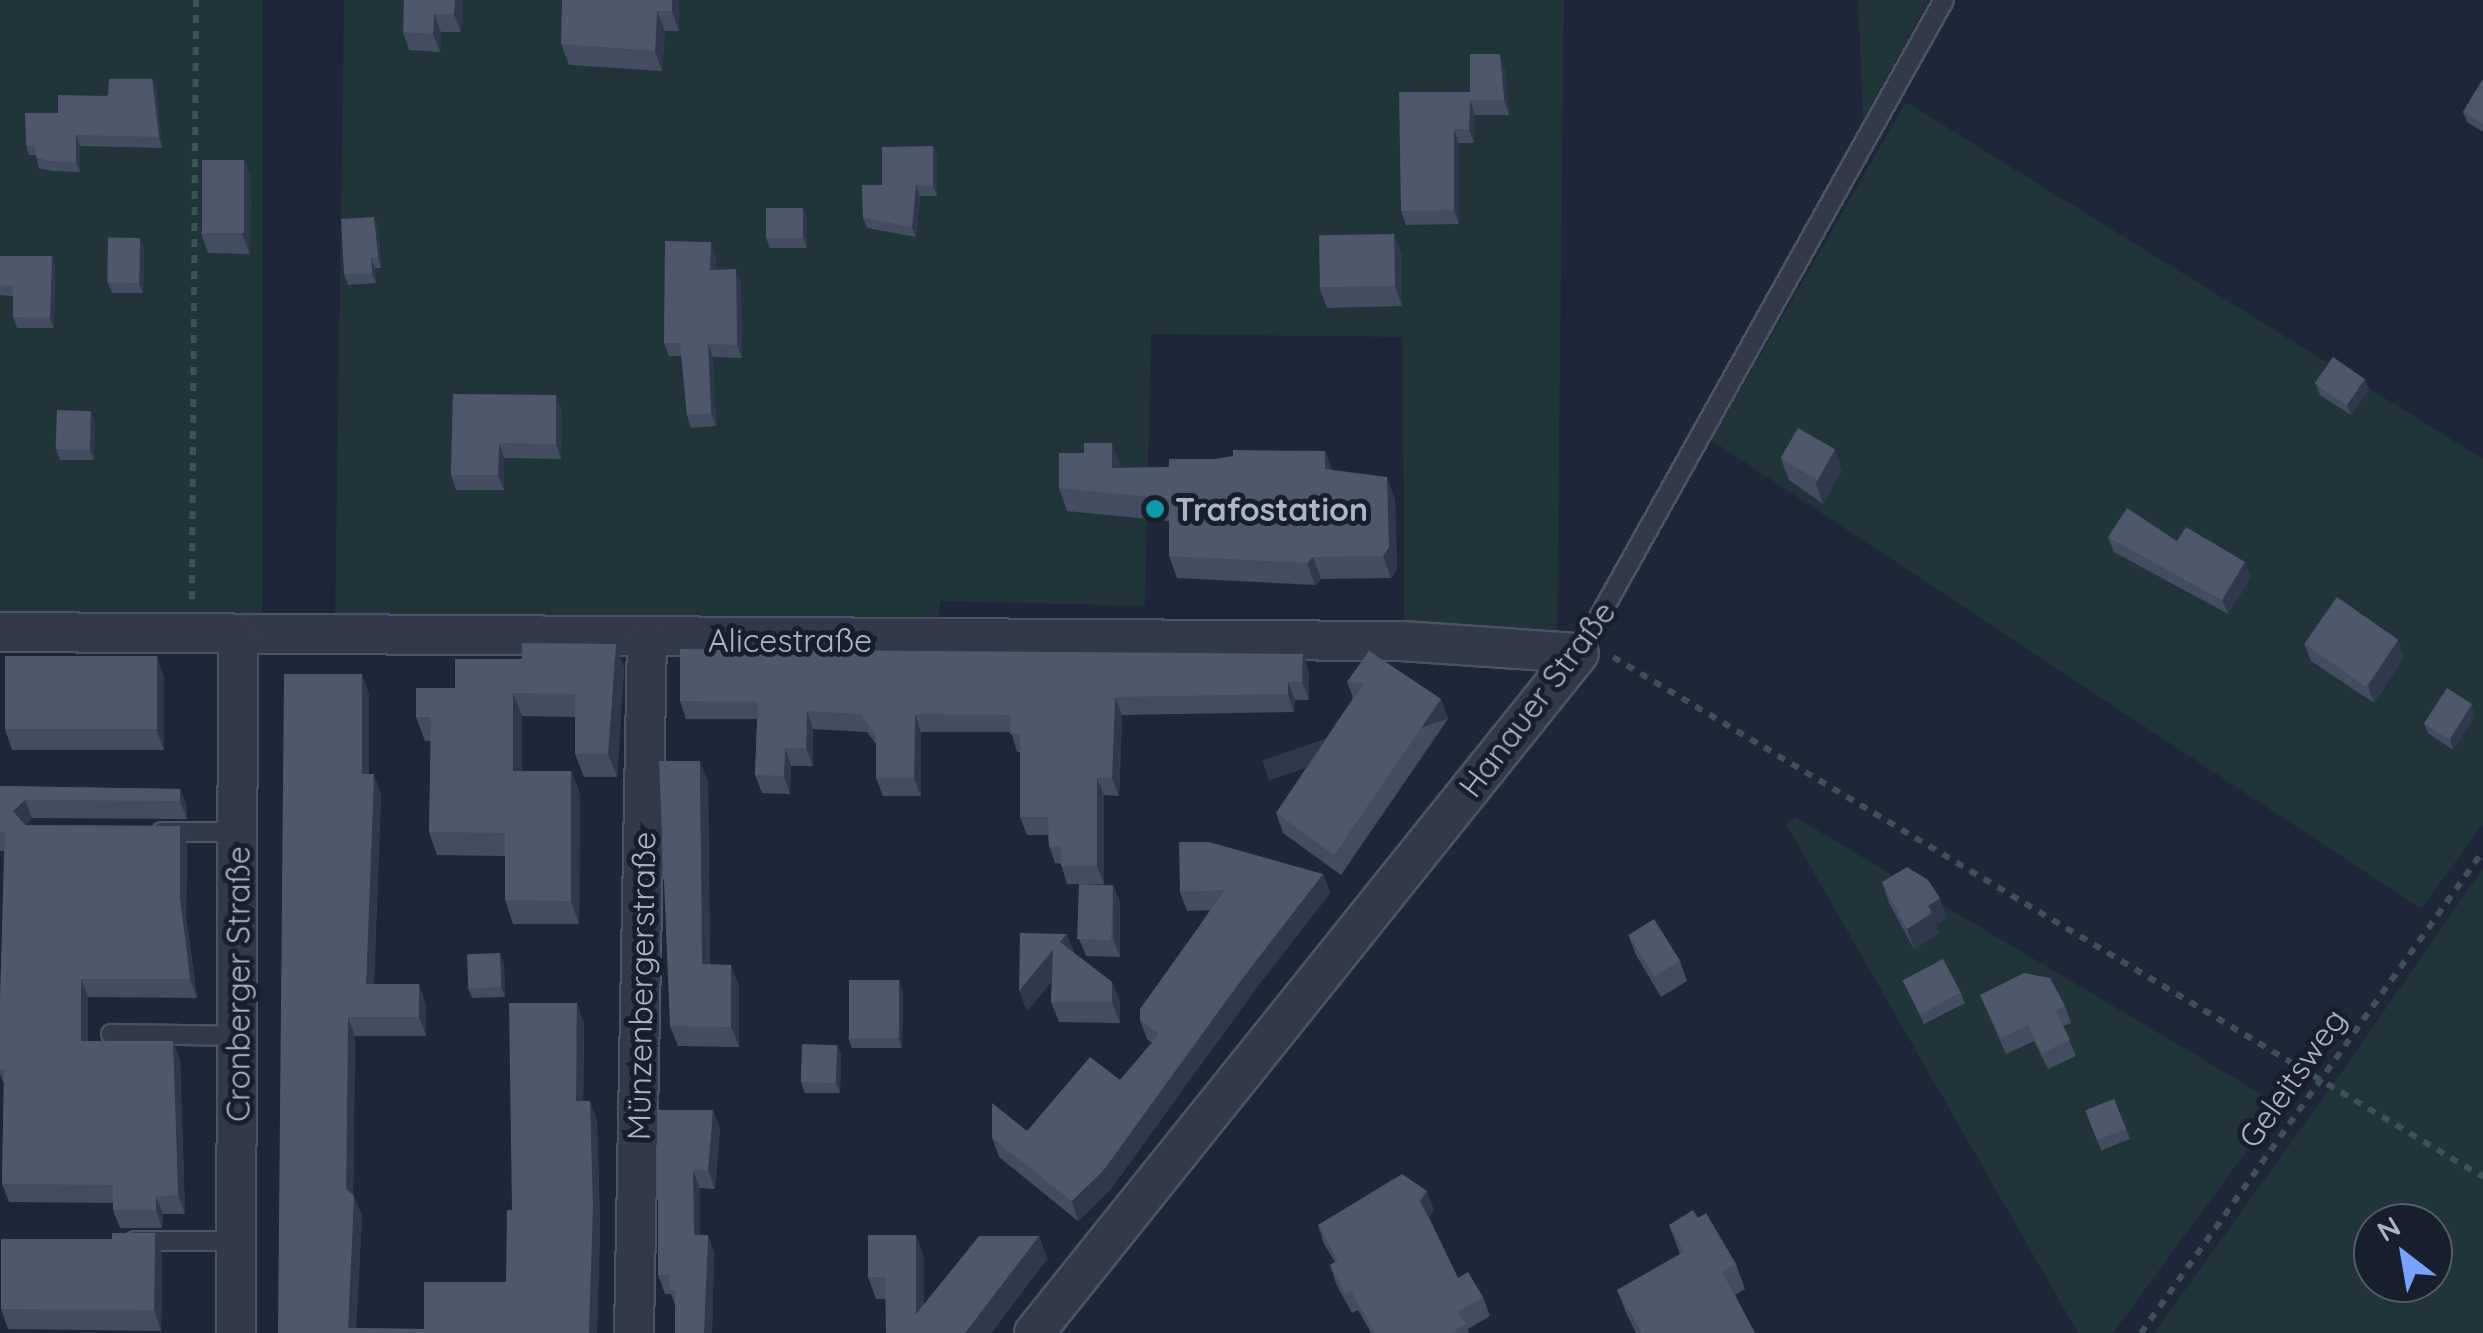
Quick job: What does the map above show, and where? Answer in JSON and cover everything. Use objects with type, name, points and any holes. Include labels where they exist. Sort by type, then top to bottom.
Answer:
[{"type":"street","name":"Alicestraße","points":[[0,632],[1401,641],[1579,654]]},
{"type":"street","name":"Cronberger Straße","points":[[236,1333],[238,635]]},
{"type":"street","name":"Münzenbergerstraße","points":[[634,1333],[647,639]]},
{"type":"street","name":"Hanauer Straße","points":[[1034,1333],[1579,654]]},
{"type":"lane","name":"Hanauer Straße","points":[[1579,654],[1944,0]]},
{"type":"lane","points":[[144,832],[238,832]]},
{"type":"lane","points":[[110,1034],[238,1036]]},
{"type":"lane","points":[[108,1241],[236,1240]]},
{"type":"path","points":[[192,634],[196,0]]},
{"type":"path","points":[[1579,654],[1611,656],[2483,1177]]},
{"type":"path","name":"Geleitsweg","points":[[2140,1333],[2483,851]]},
{"type":"green space","points":[[0,0],[262,0],[262,614],[0,614]]},
{"type":"green space","points":[[344,0],[1564,0],[1557,632],[1404,627],[1403,337],[1151,334],[1145,606],[940,601],[939,626],[335,620]]},
{"type":"green space","points":[[1858,0],[1929,0],[1863,120]]},
{"type":"green space","points":[[1906,102],[2483,459],[2483,824],[2421,909],[1711,440]]},
{"type":"green space","points":[[1795,817],[2263,1095],[2263,1129],[2113,1333],[2078,1333],[1786,824]]},
{"type":"green space","points":[[2483,868],[2483,1333],[2154,1333],[2341,1073]]},
{"type":"building","points":[[404,0],[455,0],[454,14],[434,14],[433,34],[403,32]]},
{"type":"building","points":[[562,0],[672,0],[672,11],[657,11],[655,51],[561,44]]},
{"type":"building","points":[[1470,54],[1500,54],[1504,100],[1470,100],[1469,129],[1454,129],[1454,210],[1401,211],[1399,92],[1470,92]]},
{"type":"building","points":[[109,79],[152,79],[159,137],[76,135],[76,162],[36,157],[35,145],[26,145],[25,113],[58,113],[58,95],[108,96]]},
{"type":"building","points":[[2483,80],[2483,124],[2463,112]]},
{"type":"building","points":[[933,146],[933,186],[916,185],[912,227],[863,218],[862,185],[882,185],[882,147]]},
{"type":"building","points":[[202,160],[244,160],[244,233],[202,233]]},
{"type":"building","points":[[766,208],[803,208],[803,238],[766,238]]},
{"type":"building","points":[[374,217],[378,257],[371,258],[372,273],[344,274],[341,219]]},
{"type":"building","points":[[1394,234],[1395,286],[1320,287],[1319,235]]},
{"type":"building","points":[[108,237],[140,238],[139,283],[107,282]]},
{"type":"building","points":[[665,241],[711,242],[710,270],[736,269],[737,345],[708,344],[711,413],[687,415],[680,343],[664,343]]},
{"type":"building","points":[[0,256],[52,256],[50,318],[13,317],[13,286],[0,285]]},
{"type":"building","points":[[2333,357],[2365,379],[2347,406],[2315,383]]},
{"type":"building","points":[[453,394],[556,395],[556,444],[499,443],[498,475],[451,475]]},
{"type":"building","points":[[57,410],[91,411],[90,450],[56,449]]},
{"type":"building","points":[[1798,428],[1835,450],[1818,480],[1780,458]]},
{"type":"building","points":[[1084,443],[1112,443],[1112,468],[1169,467],[1169,459],[1215,459],[1233,456],[1233,450],[1325,451],[1325,469],[1387,477],[1389,547],[1383,556],[1313,557],[1307,563],[1169,556],[1169,499],[1059,488],[1059,453],[1084,453]]},
{"type":"building","points":[[2127,508],[2177,541],[2186,527],[2245,562],[2222,600],[2108,537]]},
{"type":"building","points":[[2337,597],[2398,640],[2366,687],[2304,644]]},
{"type":"building","points":[[522,643],[616,644],[608,754],[575,754],[575,694],[513,693],[513,771],[571,771],[571,901],[505,900],[505,833],[429,832],[431,717],[416,717],[416,688],[455,688],[455,659],[522,659]]},
{"type":"building","points":[[680,649],[1303,654],[1302,682],[1288,682],[1288,694],[1115,697],[1112,778],[1097,778],[1097,866],[1061,866],[1061,846],[1049,846],[1048,817],[1020,817],[1020,734],[1010,734],[1011,715],[915,714],[914,778],[876,778],[876,734],[860,714],[807,711],[806,748],[785,748],[784,776],[755,775],[758,702],[680,701]]},
{"type":"building","points":[[1369,651],[1441,699],[1334,855],[1276,813],[1364,683],[1347,682]]},
{"type":"building","points":[[5,656],[157,656],[157,729],[5,729]]},
{"type":"building","points":[[284,674],[362,674],[362,774],[374,774],[366,984],[419,984],[419,1017],[348,1017],[346,1189],[354,1196],[348,1328],[424,1329],[424,1282],[506,1282],[507,1210],[512,1210],[509,1003],[577,1003],[576,1101],[590,1101],[593,1206],[589,1333],[278,1333]]},
{"type":"building","points":[[2447,688],[2472,704],[2449,740],[2424,723]]},
{"type":"building","points":[[659,761],[700,761],[702,964],[731,965],[731,1027],[670,1026]]},
{"type":"building","points":[[0,786],[180,789],[180,801],[25,800],[13,811],[25,825],[180,826],[180,898],[190,979],[81,979],[81,1041],[173,1041],[178,1195],[156,1196],[156,1210],[113,1210],[113,1185],[2,1184],[4,1069],[0,1069],[0,1005],[5,833],[0,832]]},
{"type":"building","points":[[1179,842],[1209,842],[1323,874],[1103,1171],[1072,1201],[992,1138],[992,1103],[1027,1131],[1090,1057],[1120,1080],[1159,1034],[1140,1020],[1140,1009],[1225,890],[1180,892]]},
{"type":"building","points":[[1907,867],[1928,880],[1940,898],[1928,906],[1932,913],[1907,929],[1882,882]]},
{"type":"building","points":[[1079,884],[1113,885],[1111,940],[1077,939]]},
{"type":"building","points":[[1654,919],[1680,961],[1655,976],[1629,935]]},
{"type":"building","points":[[1020,933],[1067,934],[1060,942],[1112,982],[1112,1002],[1051,1002],[1053,950],[1019,991]]},
{"type":"building","points":[[500,953],[501,987],[468,988],[467,954]]},
{"type":"building","points":[[1943,959],[1961,993],[1920,1014],[1902,981]]},
{"type":"building","points":[[2024,973],[2050,978],[2065,1006],[2056,1011],[2070,1040],[2042,1053],[2028,1025],[2001,1038],[1980,995]]},
{"type":"building","points":[[849,980],[899,980],[899,1038],[849,1038]]},
{"type":"building","points":[[802,1044],[837,1045],[836,1083],[801,1082]]},
{"type":"building","points":[[2114,1099],[2126,1129],[2097,1140],[2085,1111]]},
{"type":"building","points":[[658,1110],[713,1110],[708,1170],[693,1170],[694,1235],[708,1235],[704,1333],[675,1333],[675,1290],[670,1290],[669,1275],[658,1275]]},
{"type":"building","points":[[1402,1174],[1427,1191],[1420,1201],[1458,1278],[1468,1272],[1483,1297],[1458,1312],[1466,1324],[1451,1333],[1375,1333],[1351,1291],[1345,1294],[1330,1265],[1338,1261],[1318,1225]]},
{"type":"building","points":[[1693,1210],[1698,1218],[1706,1213],[1736,1264],[1722,1272],[1755,1333],[1642,1333],[1617,1290],[1684,1252],[1669,1225]]},
{"type":"building","points":[[112,1233],[155,1233],[154,1310],[1,1309],[1,1239],[112,1239]]},
{"type":"building","points":[[868,1235],[916,1235],[916,1314],[979,1236],[1039,1236],[965,1333],[886,1333],[885,1277],[868,1277]]},
{"type":"place","name":"Trafostation","points":[[1155,509]]}]
